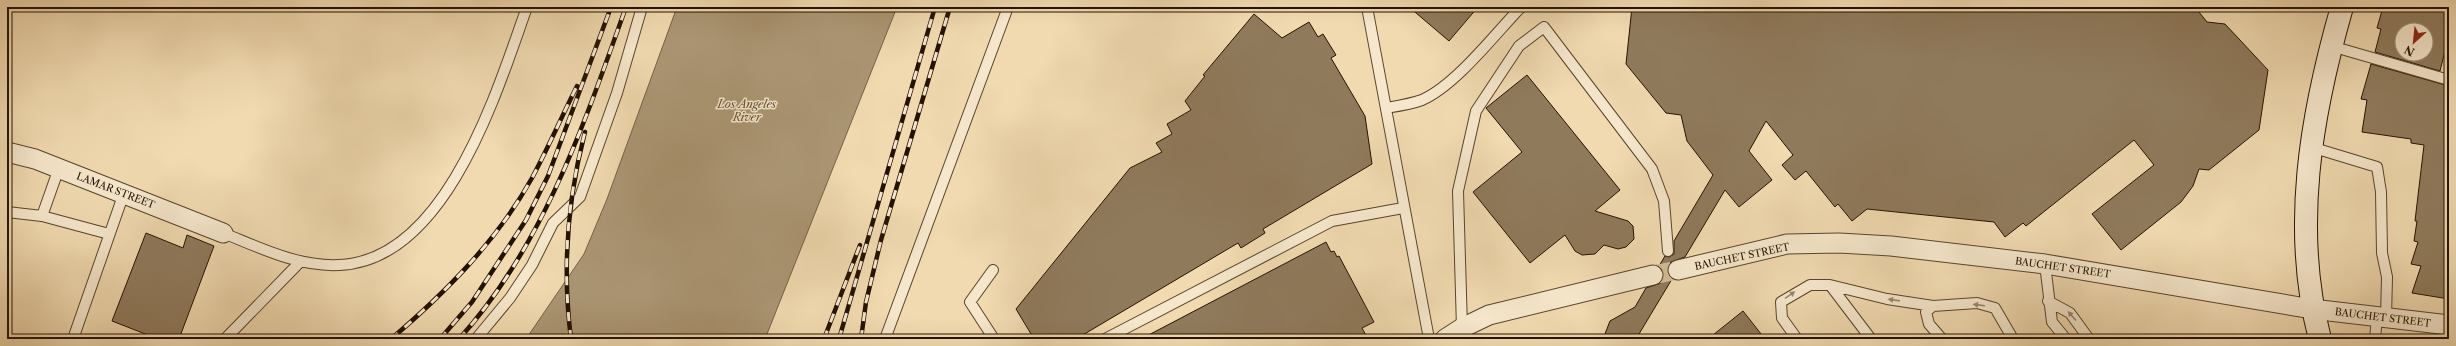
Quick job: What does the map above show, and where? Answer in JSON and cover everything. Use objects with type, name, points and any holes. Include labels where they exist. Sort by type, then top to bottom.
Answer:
[{"type":"main road","points":[[2320,339],[2312,309],[2304,236],[2314,120],[2331,46],[2342,7]]},
{"type":"street","name":"LAMAR STREET","points":[[7,152],[35,159],[223,233]]},
{"type":"street","name":"BAUCHET STREET","points":[[1678,270],[1787,244],[1839,243],[1891,246],[2045,264],[2312,309],[2449,325]]},
{"type":"street","points":[[1445,339],[1462,328],[1488,315],[1653,275]]},
{"type":"lane","points":[[223,233],[300,262],[340,265],[359,262],[392,247],[424,219],[454,181],[467,161],[497,92],[527,7]]},
{"type":"lane","points":[[476,339],[514,292],[532,265],[553,223],[580,197],[617,93],[642,7]]},
{"type":"lane","points":[[885,339],[1008,7]]},
{"type":"lane","points":[[1366,7],[1429,339]]},
{"type":"lane","points":[[1386,108],[1420,101],[1438,90],[1456,75],[1520,7]]},
{"type":"lane","points":[[1462,328],[1458,192],[1476,111],[1519,46],[1544,27],[1652,169],[1664,201],[1668,251]]},
{"type":"lane","points":[[2331,46],[2449,80]]},
{"type":"lane","points":[[2311,147],[2377,167],[2381,192],[2382,253],[2387,276],[2382,318],[2375,339]]},
{"type":"lane","points":[[42,216],[59,168]]},
{"type":"lane","points":[[73,339],[124,193]]},
{"type":"lane","points":[[1105,339],[1332,221],[1403,208]]},
{"type":"lane","points":[[7,212],[42,216],[109,234]]},
{"type":"lane","points":[[225,339],[300,262]]},
{"type":"lane","points":[[2045,264],[2048,301],[2052,322],[2066,339]]},
{"type":"lane","points":[[993,270],[970,302],[994,339]]},
{"type":"lane","points":[[1797,339],[1782,318],[1781,302],[1810,285],[1830,285],[1887,299],[1932,306],[1976,303],[1995,308],[2013,339]]},
{"type":"lane","points":[[1830,285],[1871,339]]},
{"type":"lane","points":[[2048,301],[2070,313],[2088,339]]},
{"type":"lane","points":[[1932,306],[1926,312],[1929,324],[1942,339]]},
{"type":"water","name":"Los Angeles River","points":[[677,7],[897,7],[765,339],[526,339],[584,254],[607,199]]},
{"type":"building","points":[[1409,7],[1478,7],[1449,41]]},
{"type":"building","points":[[1632,7],[2195,7],[2207,22],[2225,24],[2268,70],[2259,130],[2209,170],[2199,169],[2193,186],[2181,202],[2121,250],[2092,214],[2154,165],[2134,140],[2026,226],[2023,223],[2005,237],[1994,222],[1867,209],[1852,221],[1838,204],[1835,207],[1806,171],[1795,180],[1782,165],[1793,155],[1766,121],[1749,151],[1772,180],[1739,207],[1725,190],[1685,257],[1671,262],[1668,266],[1667,273],[1672,279],[1636,339],[1603,339],[1610,321],[1635,307],[1646,288],[1661,283],[1664,273],[1659,266],[1665,256],[1669,257],[1674,254],[1674,241],[1713,175],[1687,141],[1681,115],[1666,113],[1626,64]]},
{"type":"building","points":[[2383,7],[2449,7],[2449,47],[2446,47],[2440,71],[2409,62],[2434,62],[2434,22],[2394,22],[2394,58],[2375,52],[2381,29],[2377,28]]},
{"type":"building","points":[[1254,14],[1282,38],[1309,22],[1318,37],[1323,34],[1336,55],[1331,58],[1365,116],[1372,164],[1263,229],[1265,233],[1241,248],[1238,243],[1076,339],[1034,339],[1016,309],[1130,168],[1162,152],[1156,143],[1172,134],[1167,124],[1191,110],[1185,101],[1205,76],[1203,75]]},
{"type":"building","points":[[2371,64],[2449,86],[2449,299],[2412,293],[2421,266],[2411,264],[2418,242],[2414,241],[2417,221],[2415,221],[2424,145],[2411,143],[2411,139],[2362,132],[2367,100],[2361,99]]},
{"type":"building","points":[[1527,75],[1620,190],[1595,211],[1628,221],[1633,226],[1634,239],[1626,247],[1618,249],[1604,245],[1595,254],[1582,255],[1575,251],[1565,235],[1530,263],[1473,192],[1522,152],[1486,108]]},
{"type":"building","points":[[146,233],[183,248],[187,235],[214,246],[179,339],[158,339],[112,321]]},
{"type":"building","points":[[1326,242],[1331,252],[1334,251],[1337,257],[1339,256],[1374,322],[1362,328],[1368,339],[1141,339]]},
{"type":"building","points":[[1743,311],[1765,339],[1708,339]]},
{"type":"tunnel","points":[[1653,275],[1678,270]]},
{"type":"railway","points":[[440,339],[472,302],[526,220],[548,176],[611,7]]},
{"type":"railway","points":[[459,339],[489,303],[515,264],[559,182],[594,95],[626,7]]},
{"type":"railway","points":[[839,339],[935,7]]},
{"type":"railway","points":[[861,339],[866,302],[881,240],[950,7]]},
{"type":"railway","points":[[391,339],[431,303],[469,265],[503,223],[532,178],[577,86]]},
{"type":"railway","points":[[571,339],[567,286],[568,235],[574,183],[585,132]]},
{"type":"railway","points":[[824,339],[860,245]]}]
